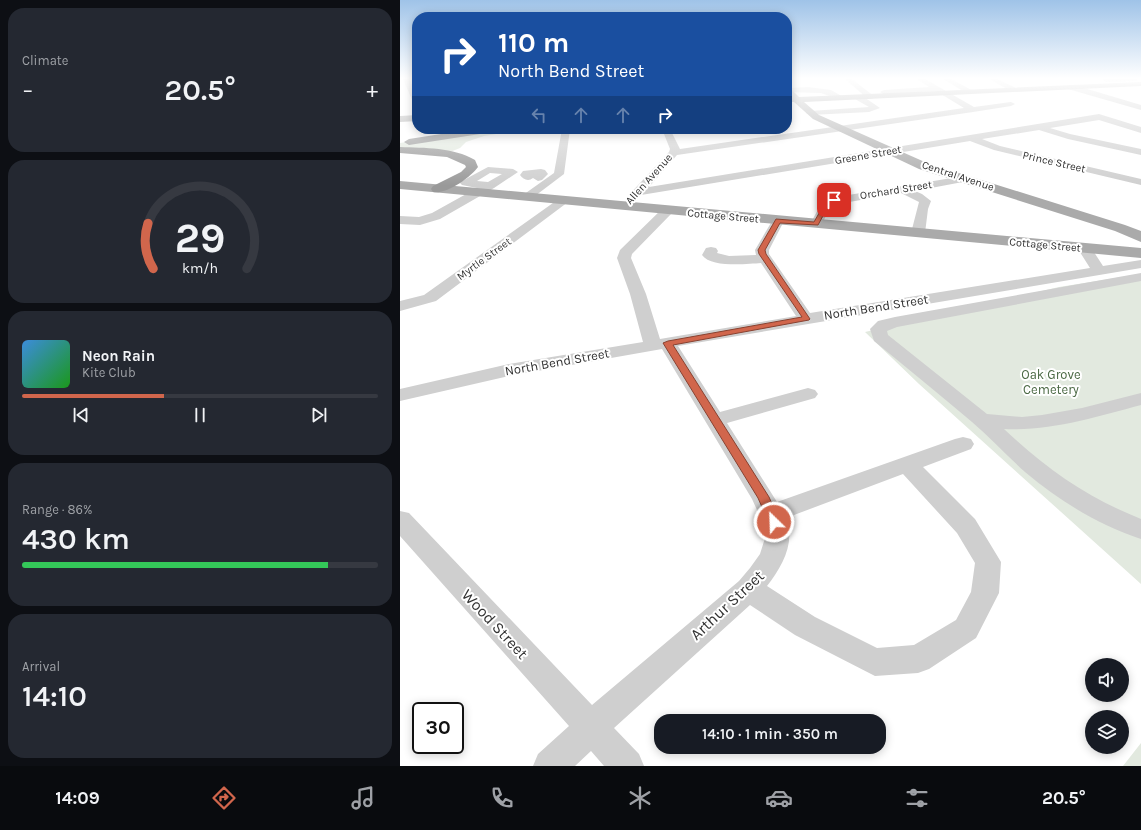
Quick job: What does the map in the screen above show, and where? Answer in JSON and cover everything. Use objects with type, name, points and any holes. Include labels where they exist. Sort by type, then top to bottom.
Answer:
[{"type":"highway","points":[[400,129],[412,127]]},
{"type":"highway","points":[[400,134],[412,132]]},
{"type":"highway","points":[[400,143],[460,134]]},
{"type":"highway","points":[[400,150],[446,154],[465,158],[471,162],[472,167],[468,173],[438,189]]},
{"type":"main road","name":"Central Avenue","points":[[813,115],[923,166],[1120,228],[1141,237]]},
{"type":"main road","points":[[400,119],[412,118]]},
{"type":"main road","name":"Cottage Street","points":[[402,187],[476,192],[778,221],[1141,253]]},
{"type":"main road","points":[[1120,228],[1141,233]]},
{"type":"street","points":[[674,153],[940,115]]},
{"type":"street","points":[[1117,115],[1132,120],[1139,117]]},
{"type":"street","name":"Greene Street","points":[[638,192],[1099,117],[1141,130]]},
{"type":"street","points":[[1039,126],[1068,136],[1141,152]]},
{"type":"street","points":[[527,197],[554,179],[560,173],[565,134]]},
{"type":"street","name":"Allen Avenue","points":[[624,206],[674,153],[675,149],[668,134]]},
{"type":"street","points":[[759,134],[768,140]]},
{"type":"street","name":"Prince Street","points":[[968,138],[997,148],[1141,182]]},
{"type":"street","points":[[534,177],[554,179]]},
{"type":"street","name":"Orchard Street","points":[[816,224],[828,202],[964,179]]},
{"type":"street","points":[[400,220],[420,221],[436,216],[476,192],[490,186]]},
{"type":"street","points":[[901,190],[918,196],[925,201],[922,209],[918,233]]},
{"type":"street","name":"Myrtle Street","points":[[400,306],[430,298],[564,200]]},
{"type":"street","name":"Arthur Street","points":[[550,766],[591,727],[748,589],[768,566],[775,545],[777,530],[772,513],[714,420],[660,344],[624,258],[625,253],[668,210]]},
{"type":"street","points":[[778,221],[762,250],[766,259],[806,319]]},
{"type":"street","points":[[1085,249],[1099,270]]},
{"type":"street","points":[[711,251],[709,255],[716,258],[735,260],[766,259]]},
{"type":"street","name":"North Bend Street","points":[[400,395],[509,370],[1141,264]]},
{"type":"street","points":[[1141,278],[895,322],[884,325],[878,329],[880,337],[981,419],[1020,456],[1053,483],[1086,502],[1141,529]]},
{"type":"street","points":[[714,420],[808,394]]},
{"type":"street","points":[[981,419],[1008,423],[1056,421],[1141,398]]},
{"type":"street","points":[[772,513],[963,444]]},
{"type":"street","points":[[748,589],[805,626],[875,662],[918,659],[966,629],[985,593],[988,562],[966,526],[908,464]]},
{"type":"street","name":"Wood Street","points":[[400,520],[627,766]]},
{"type":"green space","points":[[459,134],[496,134],[484,136],[466,142],[460,148],[445,154],[400,151],[400,143]]},
{"type":"green space","name":"Oak Grove Cemetery","points":[[1141,274],[1141,584],[919,384],[865,332],[1059,287]]},
{"type":"green space","points":[[1141,743],[1141,766],[1123,766]]},
{"type":"route","points":[[774,522],[772,513],[763,497],[714,420],[668,343],[806,319],[762,254],[762,250],[778,221],[816,224],[826,204],[834,200]]}]
